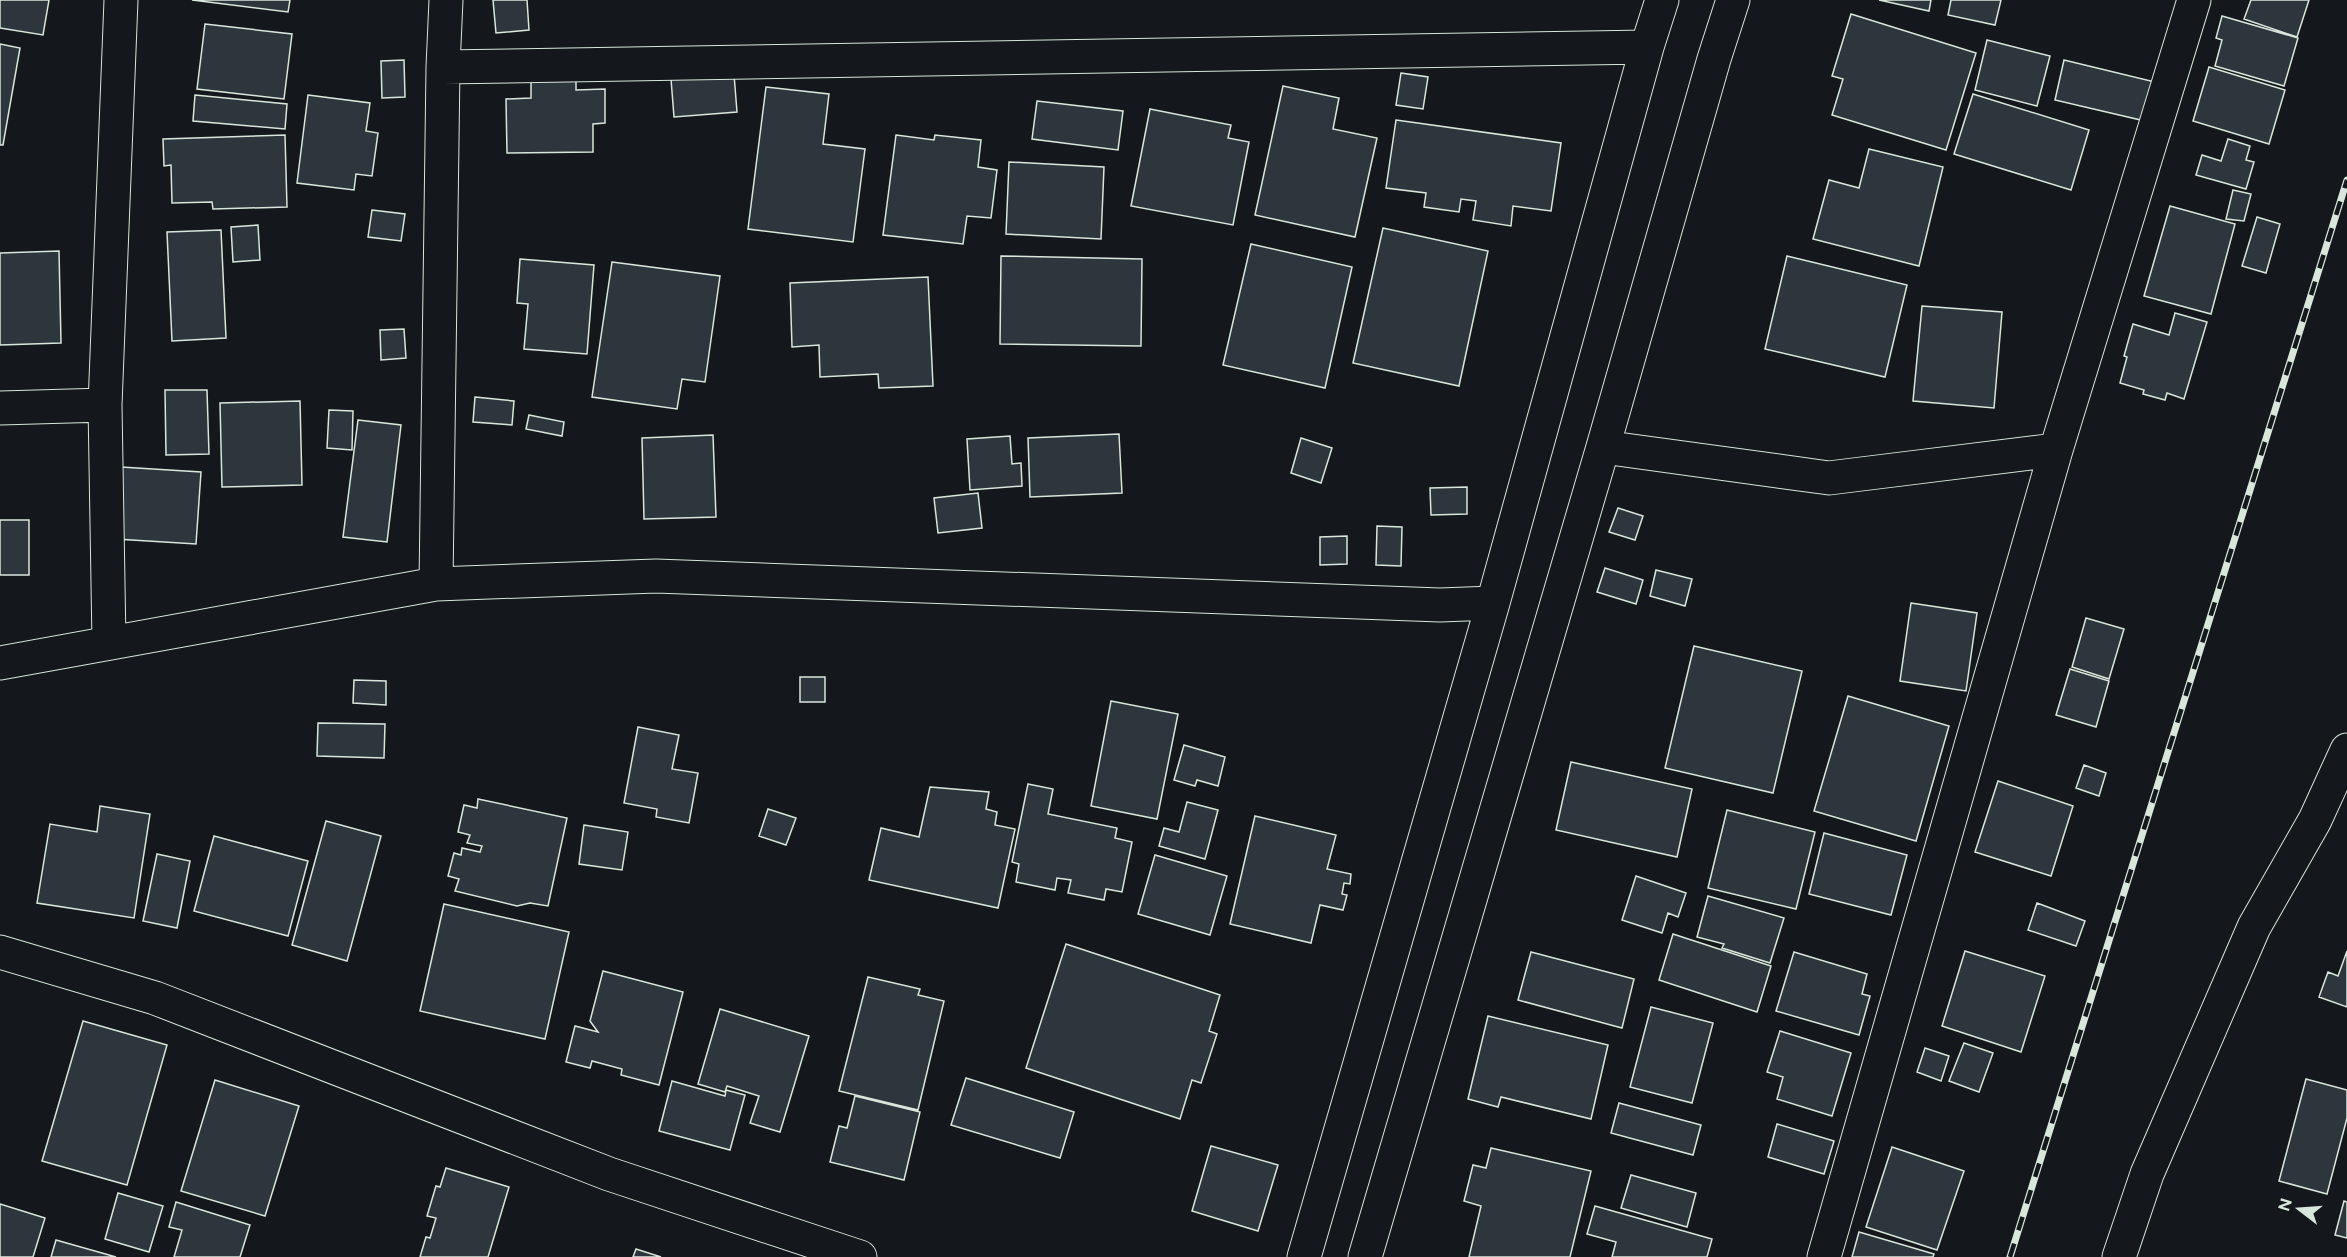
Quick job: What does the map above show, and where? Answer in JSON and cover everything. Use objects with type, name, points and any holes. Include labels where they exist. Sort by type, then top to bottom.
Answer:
[{"type":"street","points":[[109,643],[105,405],[121,0]]},
{"type":"street","points":[[436,584],[443,67],[446,0]]},
{"type":"street","points":[[1304,1257],[1493,603],[1662,0]]},
{"type":"street","points":[[1365,1257],[1733,0]]},
{"type":"street","points":[[1824,1257],[2056,450],[2194,0]]},
{"type":"street","points":[[443,67],[1647,47]]},
{"type":"street","points":[[0,408],[105,405]]},
{"type":"street","points":[[1603,447],[1829,478],[2056,450]]},
{"type":"street","points":[[0,663],[436,584],[656,576],[1440,605],[1493,603]]},
{"type":"street","points":[[2119,1257],[2147,1174],[2254,927],[2315,820],[2347,750]]},
{"type":"street","points":[[0,952],[155,998],[609,1174],[860,1257]]},
{"type":"building","points":[[0,0],[49,0],[43,35],[0,28]]},
{"type":"building","points":[[192,0],[290,0],[288,12]]},
{"type":"building","points":[[493,0],[527,0],[529,30],[496,33]]},
{"type":"building","points":[[1879,0],[1931,0],[1929,11]]},
{"type":"building","points":[[1951,0],[2001,0],[1995,25],[1948,15]]},
{"type":"building","points":[[2251,0],[2309,0],[2297,37],[2244,19]]},
{"type":"building","points":[[1851,14],[1976,53],[1946,150],[1832,115],[1843,79],[1832,76]]},
{"type":"building","points":[[2222,16],[2298,38],[2284,86],[2215,66],[2222,40],[2216,38]]},
{"type":"building","points":[[205,24],[292,34],[284,99],[197,89]]},
{"type":"building","points":[[1987,40],[2050,56],[2037,106],[1975,90]]},
{"type":"building","points":[[0,44],[20,48],[3,145],[0,145]]},
{"type":"building","points":[[404,60],[405,97],[382,98],[381,61]]},
{"type":"building","points":[[2064,60],[2155,82],[2145,121],[2055,100]]},
{"type":"building","points":[[2209,67],[2285,90],[2269,144],[2193,121]]},
{"type":"building","points":[[1401,73],[1428,77],[1423,109],[1396,105]]},
{"type":"building","points":[[734,74],[737,112],[674,117],[671,79]]},
{"type":"building","points":[[576,80],[576,90],[605,89],[605,123],[593,124],[593,152],[507,153],[506,99],[531,98],[531,81]]},
{"type":"building","points":[[1283,86],[1339,98],[1333,129],[1377,138],[1355,237],[1255,215]]},
{"type":"building","points":[[766,87],[829,94],[823,144],[865,149],[853,242],[748,229]]},
{"type":"building","points":[[1973,94],[2089,130],[2071,190],[1954,154]]},
{"type":"building","points":[[195,95],[287,104],[285,129],[193,121]]},
{"type":"building","points":[[308,95],[370,103],[366,131],[378,133],[372,176],[356,174],[354,190],[297,183]]},
{"type":"building","points":[[1037,101],[1123,111],[1118,150],[1032,139]]},
{"type":"building","points":[[1150,109],[1231,125],[1228,138],[1249,142],[1233,225],[1131,206]]},
{"type":"building","points":[[1396,120],[1561,143],[1551,211],[1513,206],[1511,226],[1473,220],[1476,201],[1461,199],[1459,212],[1424,207],[1426,193],[1386,188]]},
{"type":"building","points":[[285,135],[287,207],[213,209],[212,202],[172,203],[171,165],[164,166],[163,139]]},
{"type":"building","points":[[896,135],[934,140],[935,135],[981,140],[978,167],[997,170],[991,218],[967,216],[963,244],[883,235]]},
{"type":"building","points":[[2228,139],[2250,146],[2246,160],[2254,162],[2246,189],[2196,175],[2202,155],[2221,161]]},
{"type":"building","points":[[1869,149],[1943,167],[1919,266],[1813,239],[1829,180],[1859,188]]},
{"type":"building","points":[[1009,162],[1104,167],[1101,239],[1006,234]]},
{"type":"building","points":[[2233,190],[2251,194],[2244,221],[2226,219]]},
{"type":"building","points":[[2170,206],[2235,224],[2211,314],[2144,296]]},
{"type":"building","points":[[372,210],[405,214],[401,241],[368,237]]},
{"type":"building","points":[[2257,217],[2280,224],[2266,273],[2242,266]]},
{"type":"building","points":[[258,225],[260,260],[233,262],[231,227]]},
{"type":"building","points":[[1383,228],[1488,251],[1459,386],[1353,363]]},
{"type":"building","points":[[221,230],[226,338],[172,341],[167,232]]},
{"type":"building","points":[[1251,244],[1352,267],[1325,388],[1223,365]]},
{"type":"building","points":[[59,251],[61,343],[0,345],[0,253]]},
{"type":"building","points":[[1001,256],[1142,259],[1141,346],[1000,344]]},
{"type":"building","points":[[1787,256],[1907,285],[1885,377],[1765,349]]},
{"type":"building","points":[[520,259],[594,265],[587,354],[524,349],[528,304],[517,303]]},
{"type":"building","points":[[612,262],[720,276],[705,382],[682,379],[677,409],[592,397]]},
{"type":"building","points":[[928,277],[933,386],[879,388],[878,374],[820,377],[819,345],[792,347],[790,283]]},
{"type":"building","points":[[1922,306],[2002,312],[1994,408],[1913,401]]},
{"type":"building","points":[[2175,313],[2207,322],[2184,399],[2167,393],[2165,400],[2143,394],[2144,390],[2120,383],[2127,357],[2124,356],[2133,324],[2169,335]]},
{"type":"building","points":[[404,329],[406,358],[381,360],[380,330]]},
{"type":"building","points":[[165,390],[207,390],[209,454],[166,455]]},
{"type":"building","points":[[475,397],[514,401],[512,425],[473,422]]},
{"type":"building","points":[[300,401],[302,485],[222,487],[220,403]]},
{"type":"building","points":[[329,410],[353,411],[352,450],[327,448]]},
{"type":"building","points":[[529,415],[564,422],[562,436],[526,429]]},
{"type":"building","points":[[358,420],[401,425],[387,542],[343,537]]},
{"type":"building","points":[[1119,434],[1122,493],[1030,497],[1028,438]]},
{"type":"building","points":[[713,435],[716,517],[644,519],[642,438]]},
{"type":"building","points":[[1010,436],[1012,464],[1021,463],[1022,486],[970,490],[967,439]]},
{"type":"building","points":[[1301,438],[1332,448],[1321,483],[1291,473]]},
{"type":"building","points":[[121,467],[201,472],[196,544],[116,539]]},
{"type":"building","points":[[1467,487],[1467,514],[1431,515],[1430,488]]},
{"type":"building","points":[[978,493],[982,528],[938,533],[934,498]]},
{"type":"building","points":[[1618,508],[1643,516],[1635,540],[1609,532]]},
{"type":"building","points":[[0,520],[29,520],[29,575],[0,575]]},
{"type":"building","points":[[1377,526],[1402,527],[1401,566],[1376,565]]},
{"type":"building","points":[[1347,536],[1347,564],[1320,565],[1320,537]]},
{"type":"building","points":[[1605,568],[1643,580],[1636,604],[1597,592]]},
{"type":"building","points":[[1656,570],[1692,579],[1685,606],[1650,596]]},
{"type":"building","points":[[1911,603],[1977,613],[1966,691],[1900,681]]},
{"type":"building","points":[[2086,618],[2124,629],[2109,679],[2072,667]]},
{"type":"building","points":[[1694,646],[1802,671],[1773,793],[1665,768]]},
{"type":"building","points":[[2070,669],[2109,681],[2096,727],[2056,715]]},
{"type":"building","points":[[800,677],[825,677],[825,702],[800,702]]},
{"type":"building","points":[[354,680],[386,681],[386,705],[353,703]]},
{"type":"building","points":[[1848,696],[1949,726],[1916,841],[1814,811]]},
{"type":"building","points":[[1111,701],[1178,714],[1157,819],[1091,806]]},
{"type":"building","points":[[318,723],[385,724],[384,758],[317,756]]},
{"type":"building","points":[[638,727],[679,735],[672,769],[698,773],[689,823],[656,817],[657,809],[624,803]]},
{"type":"building","points":[[1184,745],[1225,757],[1218,786],[1197,780],[1195,786],[1174,780]]},
{"type":"building","points":[[1571,762],[1692,789],[1677,857],[1556,830]]},
{"type":"building","points":[[2084,765],[2106,773],[2099,796],[2076,788]]},
{"type":"building","points":[[1998,781],[2073,806],[2051,876],[1975,852]]},
{"type":"building","points":[[1028,784],[1053,789],[1048,814],[1117,828],[1115,838],[1132,842],[1122,892],[1106,889],[1104,900],[1068,893],[1071,880],[1057,878],[1055,890],[1016,882],[1019,864],[1012,862]]},
{"type":"building","points":[[930,787],[989,792],[986,809],[997,812],[995,825],[1015,829],[998,908],[869,880],[881,828],[919,837]]},
{"type":"building","points":[[478,799],[567,818],[548,906],[530,903],[517,906],[455,891],[459,879],[448,876],[454,853],[461,855],[462,848],[480,852],[482,846],[467,843],[470,835],[458,832],[464,805],[477,808]]},
{"type":"building","points":[[1187,802],[1218,810],[1205,859],[1159,846],[1164,828],[1179,832]]},
{"type":"building","points":[[100,806],[150,814],[134,918],[37,903],[50,824],[97,832]]},
{"type":"building","points":[[768,809],[796,818],[786,845],[759,836]]},
{"type":"building","points":[[1727,810],[1815,832],[1796,909],[1708,888]]},
{"type":"building","points":[[1255,816],[1336,835],[1327,869],[1351,874],[1350,884],[1344,883],[1342,894],[1347,895],[1343,910],[1320,905],[1311,943],[1230,924]]},
{"type":"building","points":[[326,821],[381,836],[347,961],[292,945]]},
{"type":"building","points":[[584,825],[628,832],[622,870],[579,864]]},
{"type":"building","points":[[1824,833],[1907,855],[1891,915],[1809,894]]},
{"type":"building","points":[[214,836],[308,861],[288,936],[194,911]]},
{"type":"building","points":[[157,854],[190,861],[177,928],[143,921]]},
{"type":"building","points":[[1155,855],[1227,876],[1210,935],[1138,914]]},
{"type":"building","points":[[1636,876],[1686,893],[1678,917],[1668,913],[1662,933],[1622,920]]},
{"type":"building","points":[[1708,896],[1784,918],[1770,963],[1722,948],[1724,944],[1697,937]]},
{"type":"building","points":[[2037,903],[2085,921],[2076,946],[2028,930]]},
{"type":"building","points":[[444,904],[569,932],[545,1039],[420,1011]]},
{"type":"building","points":[[1673,934],[1771,966],[1757,1012],[1659,980]]},
{"type":"building","points":[[1066,944],[1220,995],[1209,1031],[1217,1034],[1201,1083],[1192,1080],[1180,1119],[1026,1068]]},
{"type":"building","points":[[1965,951],[2045,976],[2021,1052],[1942,1026]]},
{"type":"building","points":[[2347,951],[2347,1007],[2319,997],[2328,972],[2338,976]]},
{"type":"building","points":[[1531,952],[1634,979],[1622,1028],[1518,1000]]},
{"type":"building","points":[[1794,952],[1867,974],[1862,994],[1870,996],[1859,1035],[1776,1011]]},
{"type":"building","points":[[603,971],[683,992],[659,1085],[621,1075],[622,1069],[592,1061],[590,1068],[566,1062],[575,1026],[598,1032],[590,1021]]},
{"type":"building","points":[[868,977],[920,989],[918,995],[944,1001],[918,1110],[839,1091]]},
{"type":"building","points":[[1651,1007],[1713,1023],[1692,1103],[1630,1087]]},
{"type":"building","points":[[720,1009],[809,1036],[780,1132],[750,1123],[759,1096],[727,1086],[725,1092],[698,1084]]},
{"type":"building","points":[[1488,1016],[1608,1045],[1591,1119],[1501,1097],[1498,1107],[1468,1099]]},
{"type":"building","points":[[83,1021],[167,1045],[127,1185],[42,1161]]},
{"type":"building","points":[[1780,1031],[1851,1053],[1832,1116],[1777,1099],[1783,1077],[1767,1072]]},
{"type":"building","points":[[1964,1043],[1993,1053],[1979,1092],[1949,1081]]},
{"type":"building","points":[[1925,1048],[1949,1056],[1941,1081],[1917,1072]]},
{"type":"building","points":[[966,1078],[1074,1112],[1060,1158],[951,1125]]},
{"type":"building","points":[[2306,1079],[2347,1090],[2347,1118],[2327,1194],[2279,1181]]},
{"type":"building","points":[[215,1080],[299,1106],[265,1216],[181,1191]]},
{"type":"building","points":[[672,1081],[725,1096],[726,1090],[745,1095],[730,1150],[659,1131]]},
{"type":"building","points":[[855,1096],[920,1112],[904,1180],[830,1162],[839,1126],[847,1128]]},
{"type":"building","points":[[1619,1103],[1701,1125],[1693,1155],[1611,1133]]},
{"type":"building","points":[[1777,1124],[1834,1141],[1824,1174],[1768,1157]]},
{"type":"building","points":[[1211,1146],[1278,1165],[1258,1231],[1192,1211]]},
{"type":"building","points":[[1892,1147],[1964,1171],[1937,1250],[1866,1227]]},
{"type":"building","points":[[1491,1148],[1591,1171],[1570,1257],[1469,1257],[1481,1206],[1464,1201],[1473,1165],[1486,1168]]},
{"type":"building","points":[[446,1168],[509,1187],[488,1257],[420,1257],[426,1237],[430,1238],[436,1218],[427,1216],[436,1186],[440,1187]]},
{"type":"building","points":[[1631,1175],[1696,1193],[1687,1227],[1621,1208]]},
{"type":"building","points":[[118,1193],[163,1206],[149,1252],[105,1239]]},
{"type":"building","points":[[2344,1201],[2347,1202],[2347,1238],[2335,1235]]},
{"type":"building","points":[[176,1202],[250,1225],[240,1257],[174,1257],[182,1230],[169,1227]]},
{"type":"building","points":[[0,1204],[45,1218],[33,1257],[0,1257]]},
{"type":"building","points":[[1595,1206],[1712,1239],[1707,1257],[1612,1257],[1616,1242],[1587,1234]]},
{"type":"building","points":[[1859,1232],[1934,1254],[1933,1257],[1852,1257]]},
{"type":"building","points":[[56,1240],[116,1257],[51,1257]]},
{"type":"building","points":[[636,1249],[661,1257],[633,1257]]},
{"type":"railway","points":[[2010,1257],[2347,180]]}]
